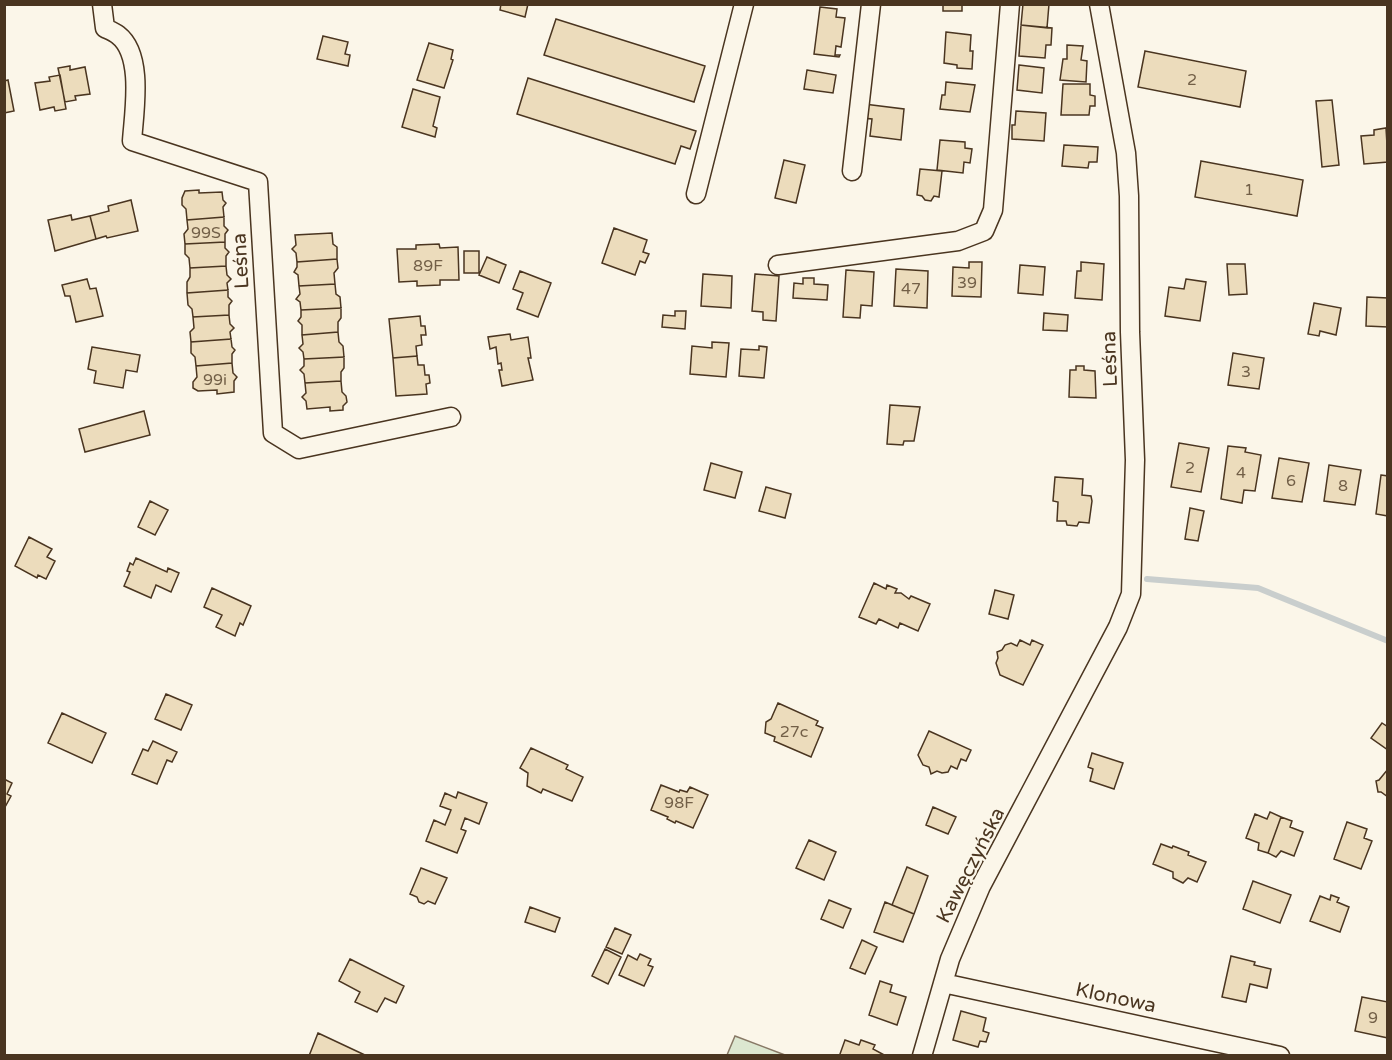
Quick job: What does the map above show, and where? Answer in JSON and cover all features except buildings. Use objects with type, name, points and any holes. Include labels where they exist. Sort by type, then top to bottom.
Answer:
[{"type":"street","name":"Leśna","points":[[102,4],[105,28],[118,35],[126,46],[134,68],[136,91],[132,141],[258,182],[273,433],[299,449],[451,417]]},
{"type":"street","points":[[696,194],[744,4]]},
{"type":"street","points":[[852,171],[871,4]]},
{"type":"street","points":[[778,265],[958,241],[984,231],[993,210],[1011,4]]},
{"type":"street","name":"Leśna","points":[[1079,703],[1118,627],[1131,594],[1136,460],[1130,332],[1130,196],[1125,145],[1098,4]]},
{"type":"street","name":"Kawęczyńska","points":[[922,1056],[950,959],[981,886],[1079,703]]},
{"type":"street","name":"Klonowa","points":[[943,983],[1280,1056]]},
{"type":"green space","points":[[735,1036],[785,1055],[727,1055]]},
{"type":"waterway","points":[[1147,579],[1258,588],[1388,641]]}]
